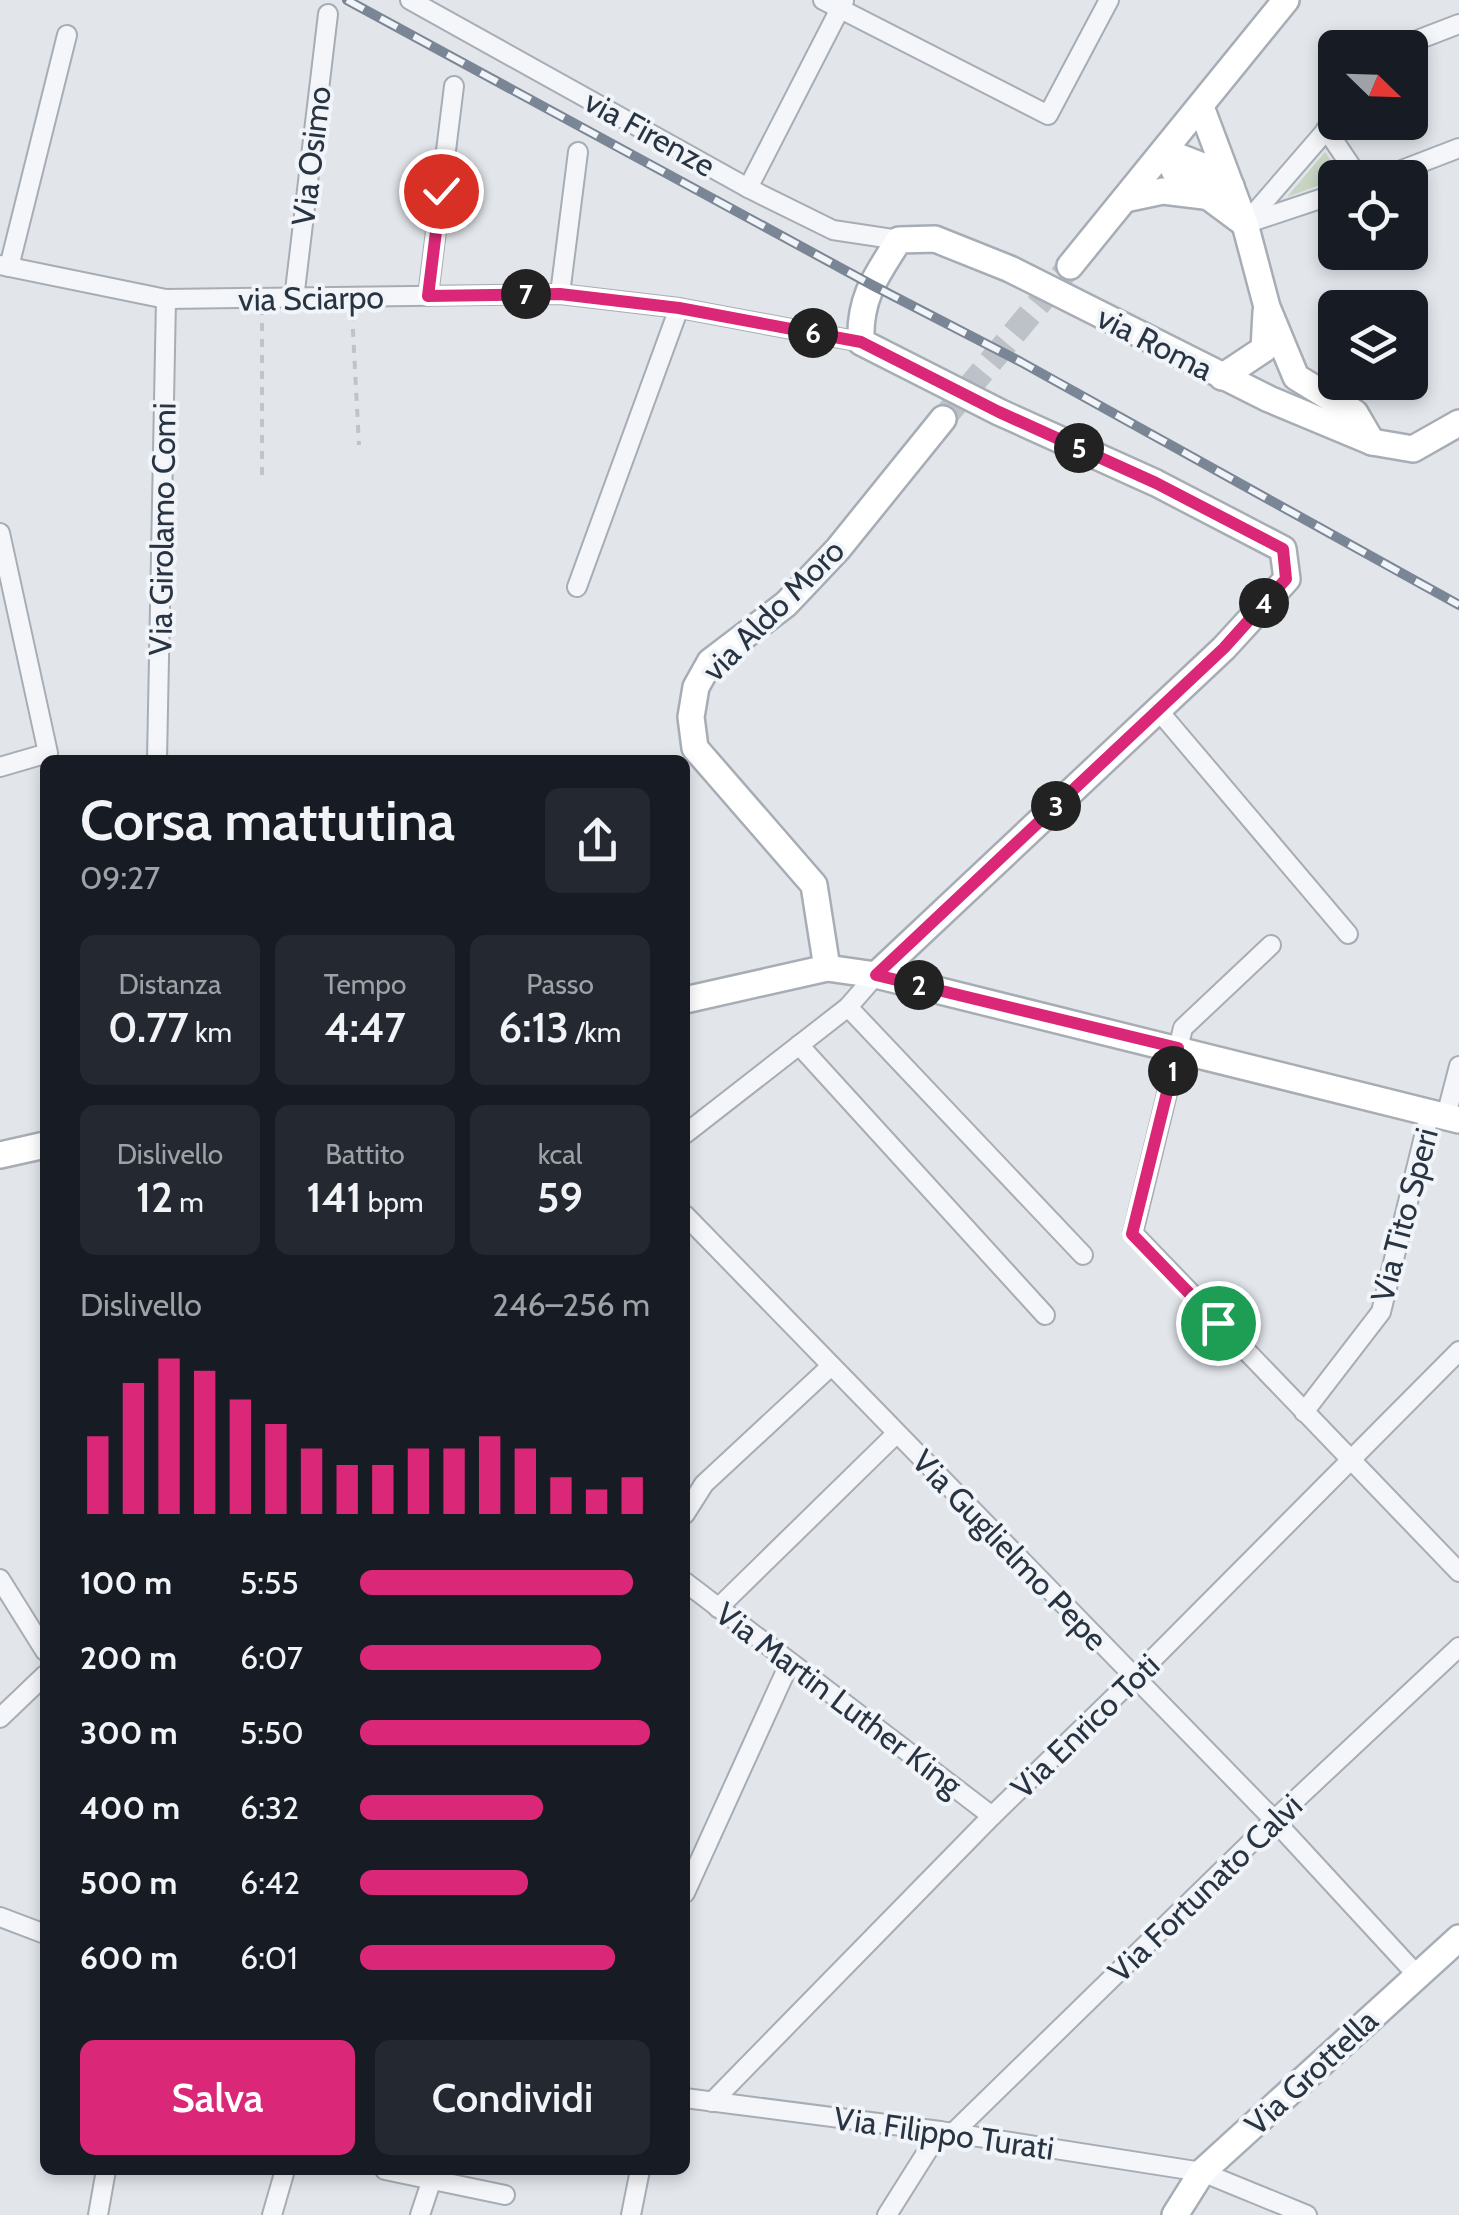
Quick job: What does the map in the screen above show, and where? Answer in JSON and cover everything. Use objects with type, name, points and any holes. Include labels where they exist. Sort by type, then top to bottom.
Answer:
[{"type":"street","name":"via Firenze","points":[[410,0],[748,188],[832,230],[899,240]]},
{"type":"street","points":[[748,188],[836,3],[1048,115],[1109,0]]},
{"type":"street","points":[[1070,266],[1285,0]]},
{"type":"street","name":"Via Osimo","points":[[294,299],[328,14]]},
{"type":"street","points":[[1428,35],[1459,24]]},
{"type":"street","points":[[3,270],[67,35]]},
{"type":"street","points":[[428,296],[454,86]]},
{"type":"street","points":[[1201,107],[1219,191]]},
{"type":"street","points":[[1245,224],[1318,138]]},
{"type":"street","points":[[1428,160],[1459,148]]},
{"type":"street","points":[[560,294],[578,152]]},
{"type":"street","points":[[1164,152],[1206,167],[1245,224],[1266,307],[1296,377],[1356,413],[1372,442]]},
{"type":"street","points":[[1125,199],[1163,191],[1219,191]]},
{"type":"street","points":[[1245,224],[1318,200]]},
{"type":"street","name":"via Roma","points":[[899,240],[935,238],[1010,270],[1222,377],[1372,442],[1412,449],[1459,423]]},
{"type":"street","points":[[690,1130],[848,1008],[876,975],[1224,648],[1286,579],[1283,549],[1156,483],[999,412],[861,342],[860,314],[899,240]]},
{"type":"street","name":"via Sciarpo","points":[[3,270],[166,298],[560,294],[679,308],[861,342]]},
{"type":"street","name":"Via Girolamo Comi","points":[[157,755],[166,298]]},
{"type":"street","points":[[1266,307],[1264,349],[1269,399]]},
{"type":"street","points":[[577,587],[679,308]]},
{"type":"street","points":[[1222,377],[1264,349]]},
{"type":"street","points":[[1269,399],[1296,377]]},
{"type":"street","name":"via Aldo Moro","points":[[826,968],[814,885],[696,748],[691,717],[696,686],[710,662],[786,604],[838,549],[944,419]]},
{"type":"street","points":[[0,533],[48,752],[0,767]]},
{"type":"street","points":[[1158,710],[1348,934]]},
{"type":"street","points":[[1271,944],[1183,1028],[1132,1234],[1459,1572]]},
{"type":"street","points":[[690,999],[826,968],[876,975],[1445,1116]]},
{"type":"street","points":[[848,1008],[1083,1255]]},
{"type":"street","points":[[799,1045],[1046,1316]]},
{"type":"street","name":"Via Tito Speri","points":[[1304,1412],[1381,1312],[1459,1066]]},
{"type":"street","points":[[0,1155],[40,1146]]},
{"type":"street","name":"Via Guglielmo Pepe","points":[[690,1221],[1274,1820],[1416,1974]]},
{"type":"street","name":"Via Enrico Toti","points":[[712,2102],[992,1816],[1459,1351]]},
{"type":"street","points":[[690,1506],[704,1484],[830,1367]]},
{"type":"street","points":[[718,1608],[896,1434]]},
{"type":"street","points":[[0,1579],[40,1643]]},
{"type":"street","name":"Via Martin Luther King","points":[[690,1586],[992,1816]]},
{"type":"street","name":"Via Fortunato Calvi","points":[[887,2215],[947,2132],[1459,1647]]},
{"type":"street","points":[[690,1882],[790,1662]]},
{"type":"street","points":[[0,1718],[40,1680]]},
{"type":"street","points":[[0,1918],[40,1932]]},
{"type":"street","name":"Via Grottella","points":[[1175,2215],[1202,2172],[1459,1938]]},
{"type":"street","name":"Via Filippo Turati","points":[[690,2099],[947,2132],[1202,2172],[1307,2215]]},
{"type":"street","points":[[98,2215],[105,2175]]},
{"type":"street","points":[[272,2215],[284,2175]]},
{"type":"street","points":[[420,2215],[433,2175],[506,2195]]},
{"type":"street","points":[[632,2215],[639,2175]]},
{"type":"path","points":[[352,298],[359,445]]},
{"type":"path","points":[[262,299],[262,475]]},
{"type":"green space","points":[[1318,160],[1318,186],[1287,197]]},
{"type":"tunnel","points":[[943,419],[1070,266]]},
{"type":"railway","points":[[347,0],[1021,362],[1459,605]]},
{"type":"route","points":[[441,191],[428,296],[560,294],[679,308],[861,342],[999,412],[1156,483],[1283,549],[1286,579],[1224,648],[876,975],[1178,1048],[1132,1234],[1218,1323]]}]
